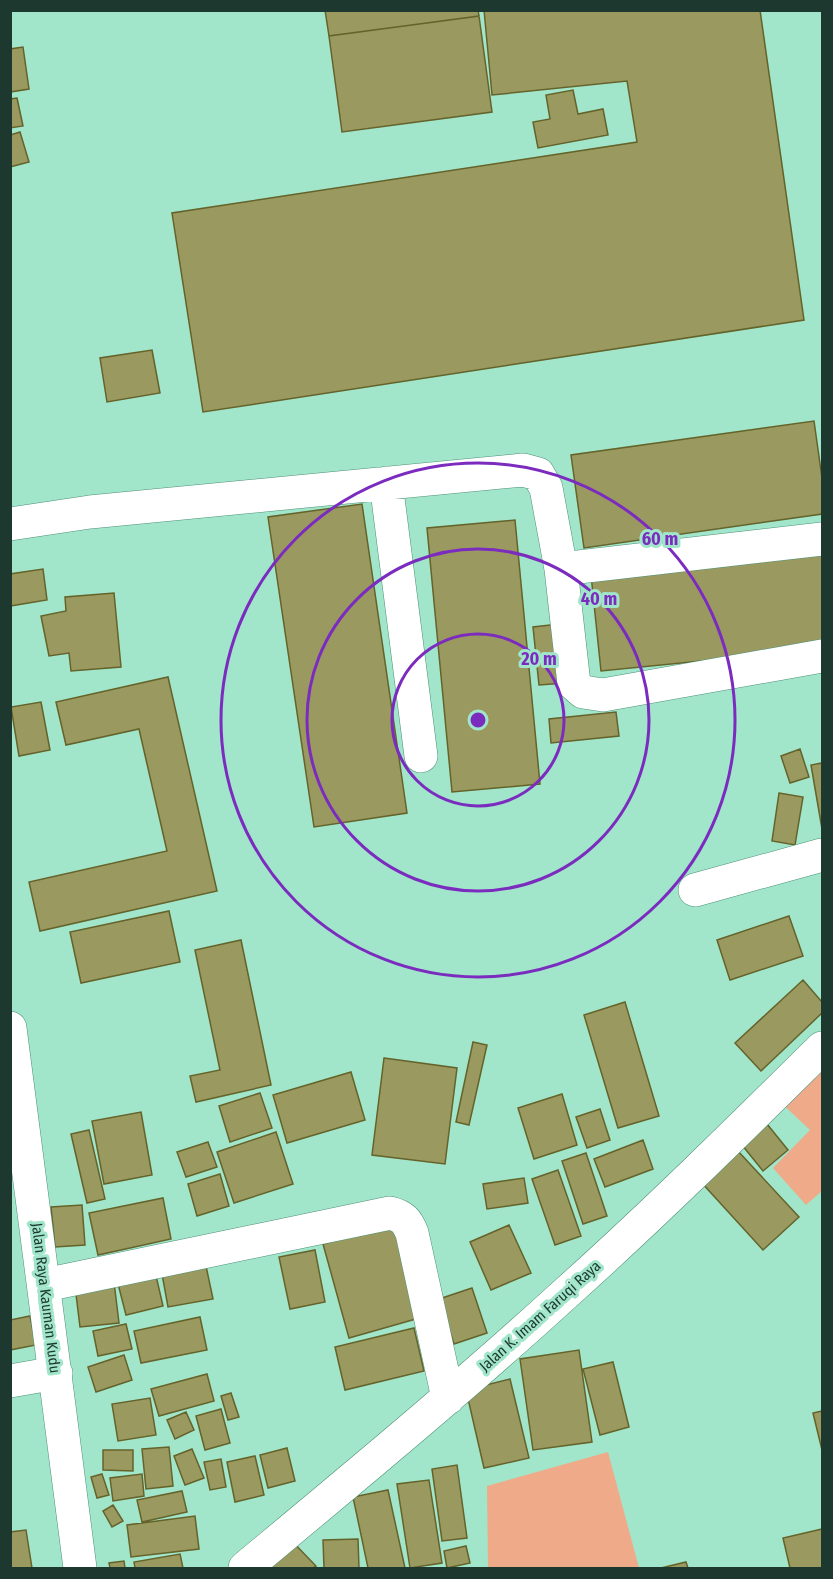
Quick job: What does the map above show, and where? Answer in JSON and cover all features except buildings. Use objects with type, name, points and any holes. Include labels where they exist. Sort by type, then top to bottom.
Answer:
[{"type":"street","points":[[10,524],[90,512],[531,471],[538,474],[546,488],[561,569],[574,684],[583,692],[603,695],[822,657]]},
{"type":"street","points":[[386,483],[421,756]]},
{"type":"street","points":[[561,569],[822,538]]},
{"type":"street","points":[[695,890],[822,855]]},
{"type":"street","name":"Jalan Raya Kauman Kudu","points":[[10,1028],[80,1569]]},
{"type":"street","name":"Jalan K. Imam Faruqi Raya","points":[[245,1569],[448,1398],[567,1293],[703,1166],[822,1048]]},
{"type":"street","points":[[45,1285],[390,1213],[398,1215],[406,1220],[412,1233],[448,1398]]},
{"type":"street","points":[[10,1381],[56,1373]]},
{"type":"shaded area","points":[[822,1062],[822,1191],[806,1205],[773,1168],[810,1130],[778,1100]]},
{"type":"shaded area","points":[[608,1452],[639,1568],[488,1568],[487,1486]]}]
